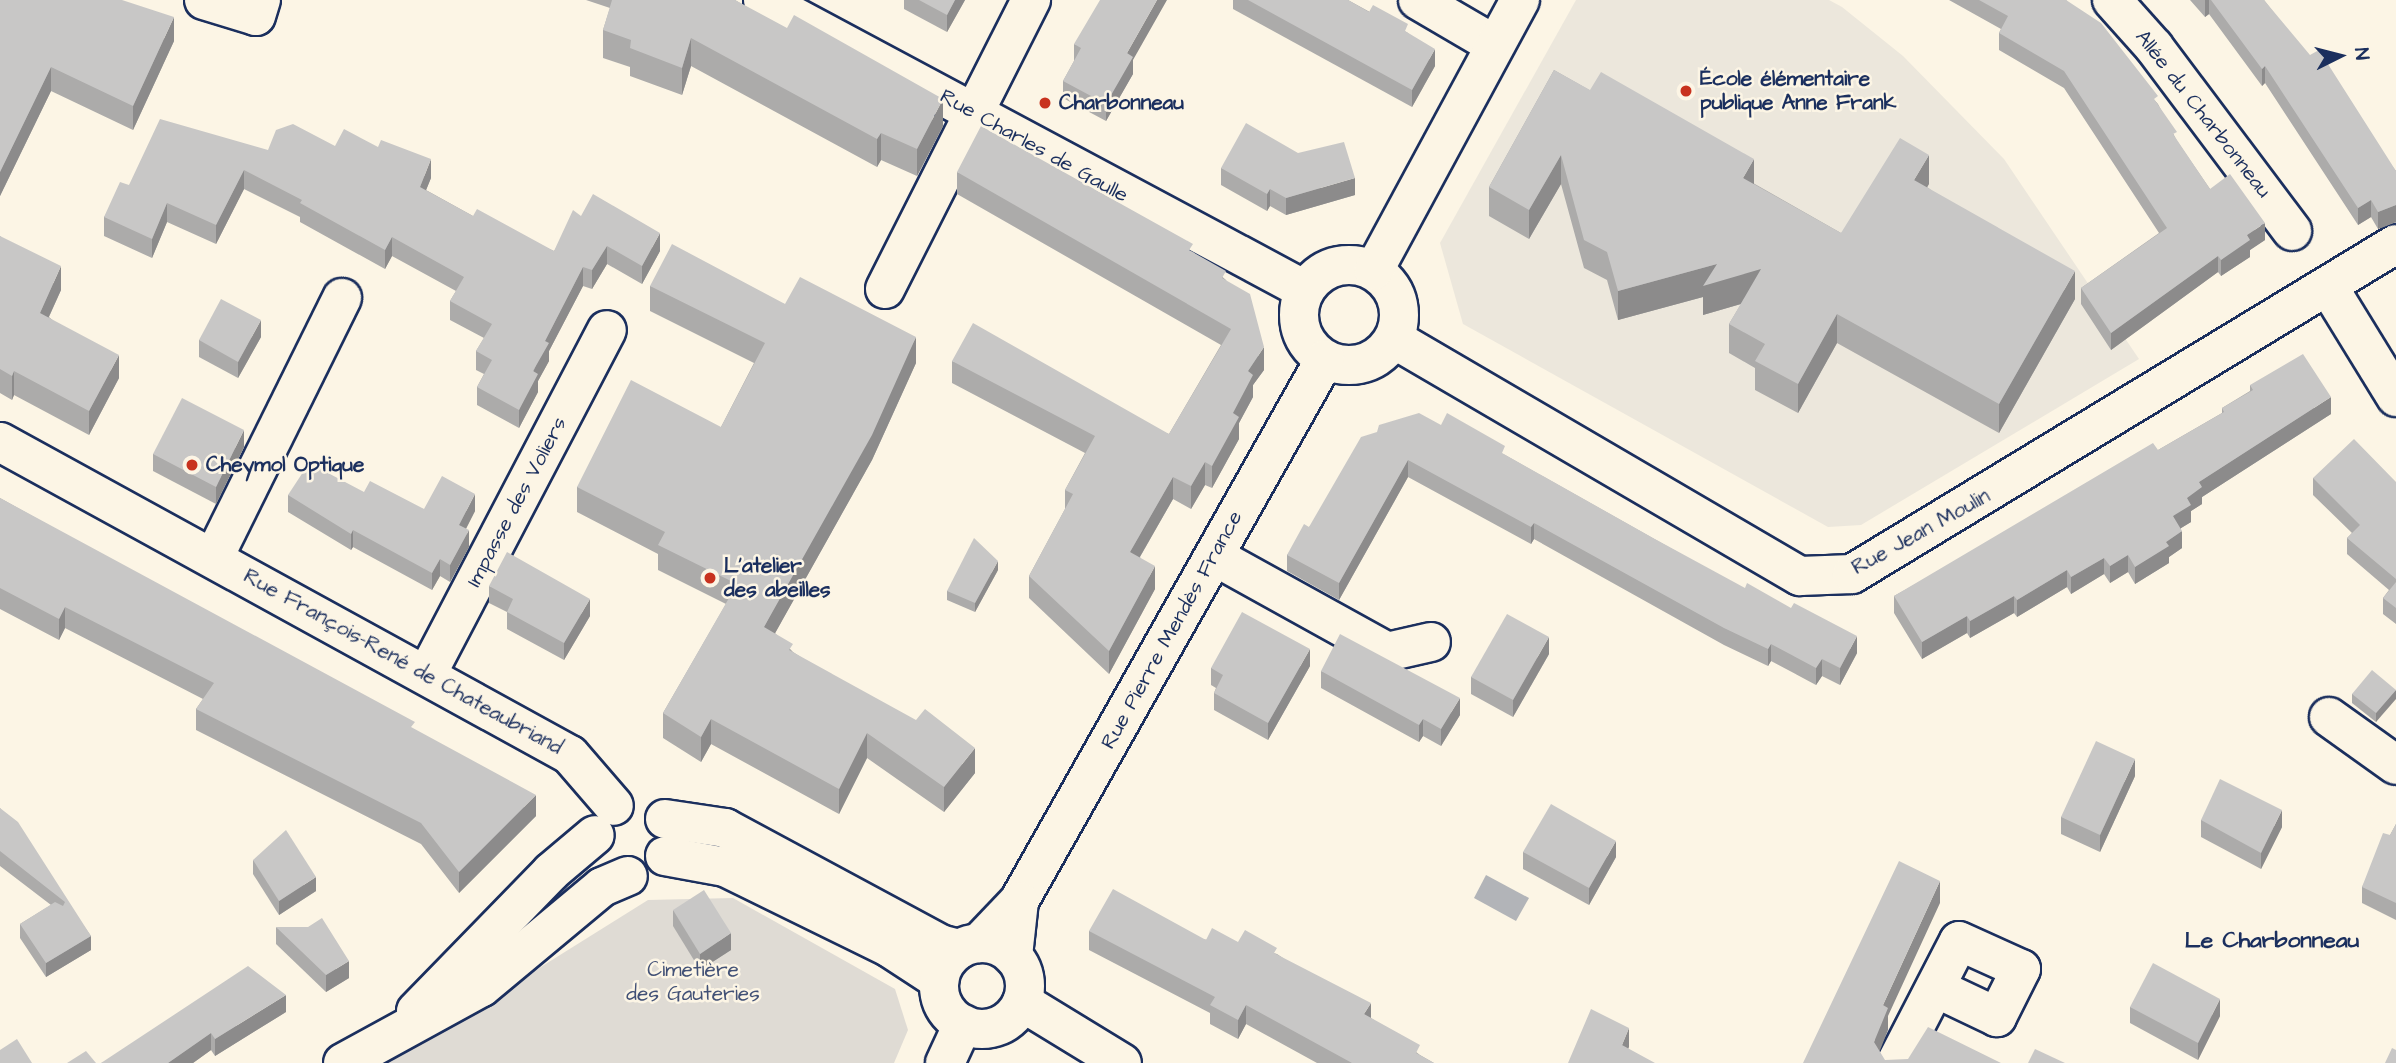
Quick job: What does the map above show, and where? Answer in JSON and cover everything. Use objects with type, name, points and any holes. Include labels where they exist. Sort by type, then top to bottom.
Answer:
[{"type":"street","points":[[204,0],[256,16],[261,0]]},
{"type":"street","name":"Rue Charles de Gaulle","points":[[763,0],[1305,290]]},
{"type":"street","points":[[885,289],[1031,0]]},
{"type":"street","points":[[1418,0],[1495,45]]},
{"type":"street","points":[[1374,270],[1520,0]]},
{"type":"street","name":"Allée du Charbonneau","points":[[2112,0],[2154,47],[2292,230]]},
{"type":"street","name":"Rue Jean Moulin","points":[[1394,340],[1800,576],[1852,574],[2329,288],[2396,244]]},
{"type":"street","points":[[1343,264],[1374,270],[1395,293],[1400,309],[1394,340],[1371,361],[1339,365],[1325,359],[1303,336],[1299,321],[1305,290],[1328,268],[1343,264]]},
{"type":"street","points":[[2329,288],[2396,397]]},
{"type":"street","points":[[214,557],[342,298]]},
{"type":"street","name":"Impasse des Voliers","points":[[427,674],[607,330]]},
{"type":"street","name":"Rue Pierre Mendès France","points":[[973,957],[1019,901],[1325,359]]},
{"type":"street","name":"Rue François-René de Chateaubriand","points":[[0,442],[214,557],[570,755],[605,821],[600,858],[628,876]]},
{"type":"street","points":[[1214,556],[1387,652],[1431,642]]},
{"type":"street","points":[[2329,717],[2396,765]]},
{"type":"street","points":[[397,1030],[551,872],[605,821],[636,801],[665,819],[724,828],[940,944],[973,957],[1024,978],[1022,1002],[1012,1017],[997,1026],[980,1029],[963,1024],[943,1006],[973,957]]},
{"type":"street","points":[[343,1063],[397,1030],[447,1010],[482,988],[601,887],[628,876],[650,872],[665,856],[669,831],[665,819]]},
{"type":"street","points":[[665,856],[725,867],[890,948],[973,957]]},
{"type":"street","points":[[1896,1063],[1936,988]]},
{"type":"street","points":[[1022,1002],[1122,1063]]},
{"type":"street","points":[[944,1063],[963,1024]]},
{"type":"shaded area","points":[[1576,0],[1829,0],[1842,7],[1903,56],[2004,159],[2139,359],[1861,525],[1828,527],[1463,324],[1440,243]]},
{"type":"shaded area","points":[[1486,875],[1529,898],[1516,921],[1474,898]]},
{"type":"green space","name":"Cimetière des Gauteries","points":[[733,898],[895,989],[908,1030],[894,1063],[387,1063],[648,900]]},
{"type":"building","points":[[0,0],[122,0],[174,17],[133,106],[51,67],[0,172]]},
{"type":"building","points":[[612,0],[735,0],[787,28],[794,15],[943,99],[917,149],[881,133],[877,139],[691,38],[682,68],[630,48],[631,40],[603,30]]},
{"type":"building","points":[[919,0],[955,0],[947,15]]},
{"type":"building","points":[[1100,0],[1157,0],[1127,53],[1133,57],[1106,104],[1063,81],[1081,48],[1074,44]]},
{"type":"building","points":[[1248,0],[1348,0],[1369,12],[1373,5],[1408,24],[1405,31],[1435,49],[1412,90]]},
{"type":"building","points":[[1979,0],[2066,0],[2101,23],[2158,96],[2154,99],[2177,132],[2173,134],[2210,189],[2230,174],[2265,223],[2247,235],[2250,240],[2221,260],[2218,256],[2111,333],[2081,288],[2167,228],[2064,71],[1999,33],[2008,16]]},
{"type":"building","points":[[2211,0],[2264,0],[2310,55],[2319,50],[2396,171],[2396,205],[2378,212],[2371,200],[2358,208],[2265,66],[2262,69]]},
{"type":"building","points":[[1554,70],[1590,90],[1601,72],[1754,159],[1743,178],[1841,233],[1900,138],[1929,155],[1914,180],[2075,271],[1999,404],[1837,314],[1798,384],[1755,361],[1765,344],[1729,324],[1761,269],[1703,286],[1717,264],[1618,291],[1607,252],[1584,240],[1561,155],[1529,210],[1489,187]]},
{"type":"building","points":[[160,119],[268,150],[276,130],[293,124],[335,146],[344,129],[378,147],[381,140],[431,159],[420,187],[473,216],[477,209],[554,251],[573,210],[581,216],[593,194],[660,233],[642,266],[607,246],[592,270],[583,267],[545,341],[549,343],[533,371],[538,374],[519,410],[477,387],[492,360],[476,351],[492,324],[450,301],[464,277],[392,237],[385,250],[300,203],[302,200],[244,170],[216,225],[167,203],[152,239],[104,217],[120,182],[129,185]]},
{"type":"building","points":[[1246,123],[1298,153],[1344,142],[1355,178],[1286,198],[1270,189],[1267,194],[1221,168]]},
{"type":"building","points":[[981,126],[1193,244],[1189,250],[1226,271],[1222,278],[1250,294],[1264,347],[1248,371],[1253,375],[1233,413],[1239,417],[1212,466],[1205,462],[1191,486],[1173,477],[1130,552],[1155,566],[1109,651],[1029,576],[1073,494],[1065,490],[1095,436],[952,361],[973,323],[1169,434],[1231,329],[957,172]]},
{"type":"building","points":[[0,236],[61,266],[40,313],[119,355],[89,411],[14,371],[12,376],[0,369]]},
{"type":"building","points":[[672,244],[785,304],[800,277],[916,337],[872,435],[764,627],[793,644],[789,650],[916,720],[925,709],[975,748],[944,787],[867,733],[839,789],[711,719],[701,737],[663,713],[737,584],[658,545],[665,532],[577,487],[631,380],[721,427],[765,343],[650,286]]},
{"type":"building","points":[[221,299],[261,320],[238,362],[199,340]]},
{"type":"building","points":[[2303,354],[2331,397],[2199,482],[2202,487],[2187,498],[2191,505],[2173,516],[2182,531],[2166,542],[2169,546],[2135,567],[2128,555],[2110,566],[2104,558],[2071,577],[2067,570],[2017,600],[2014,596],[1970,621],[1967,616],[1922,642],[1894,596],[2153,443],[2158,450],[2224,412],[2222,408],[2253,390],[2250,385]]},
{"type":"building","points":[[182,398],[244,430],[216,487],[153,454]]},
{"type":"building","points":[[1419,413],[1441,425],[1447,413],[1505,446],[1502,453],[1653,538],[1745,588],[1747,583],[1791,608],[1794,603],[1857,636],[1840,668],[1822,659],[1816,668],[1771,644],[1768,649],[1724,628],[1534,523],[1531,527],[1408,460],[1339,583],[1287,555],[1304,524],[1309,527],[1361,437],[1377,432],[1379,425]]},
{"type":"building","points":[[2354,439],[2396,482],[2396,579],[2347,538],[2360,525],[2313,478]]},
{"type":"building","points":[[309,463],[364,492],[370,481],[424,509],[442,476],[475,494],[459,525],[469,530],[450,565],[440,559],[432,573],[353,530],[351,534],[288,495]]},
{"type":"building","points":[[0,498],[415,722],[411,727],[536,795],[459,872],[421,823],[196,709],[214,683],[65,607],[59,619],[0,588]]},
{"type":"building","points":[[974,538],[998,561],[975,603],[947,591]]},
{"type":"building","points":[[507,552],[590,599],[564,643],[507,612],[513,599],[489,586]]},
{"type":"building","points":[[2396,582],[2396,608],[2383,598]]},
{"type":"building","points":[[1242,612],[1310,649],[1268,723],[1214,693],[1223,675],[1211,668]]},
{"type":"building","points":[[1507,614],[1549,637],[1513,700],[1471,677]]},
{"type":"building","points":[[1340,634],[1460,698],[1441,729],[1423,719],[1419,725],[1321,671]]},
{"type":"building","points":[[2372,670],[2396,690],[2376,713],[2352,694]]},
{"type":"building","points":[[2096,741],[2135,759],[2100,835],[2061,817]]},
{"type":"building","points":[[2220,779],[2282,810],[2261,853],[2201,820]]},
{"type":"building","points":[[1551,804],[1616,841],[1589,888],[1523,852]]},
{"type":"building","points":[[0,808],[18,822],[91,936],[46,963],[20,924],[55,902],[63,906],[65,902],[0,851]]},
{"type":"building","points":[[2396,824],[2396,903],[2362,887],[2383,833],[2390,835]]},
{"type":"building","points":[[286,830],[316,877],[279,901],[253,860]]},
{"type":"building","points":[[1899,861],[1940,881],[1883,1005],[1888,1008],[1874,1042],[1885,1060],[1908,1059],[1928,1027],[2001,1063],[1803,1063]]},
{"type":"building","points":[[1113,889],[1206,940],[1212,928],[1238,942],[1245,930],[1277,948],[1274,953],[1371,1003],[1364,1014],[1420,1045],[1416,1053],[1434,1063],[1352,1063],[1246,1005],[1238,1020],[1210,1005],[1215,997],[1089,931]]},
{"type":"building","points":[[704,890],[731,933],[700,954],[673,910]]},
{"type":"building","points":[[322,918],[349,961],[326,975],[276,927],[308,927]]},
{"type":"building","points":[[2153,963],[2220,999],[2198,1043],[2130,1007]]},
{"type":"building","points":[[248,966],[286,995],[215,1039],[211,1033],[168,1063],[101,1063]]},
{"type":"building","points":[[1591,1009],[1629,1028],[1622,1045],[1655,1063],[1568,1063]]},
{"type":"building","points":[[17,1039],[32,1063],[0,1063],[0,1050]]},
{"type":"building","points":[[2392,1048],[2396,1050],[2396,1063],[2385,1063]]},
{"type":"building","points":[[2035,1049],[2065,1063],[2028,1063]]},
{"type":"building","points":[[86,1051],[96,1063],[67,1063]]},
{"type":"place","name":"École élémentaire publique Anne Frank","points":[[1686,91]]},
{"type":"place","name":"Charbonneau","points":[[1045,103]]},
{"type":"place","name":"Cheymol Optique","points":[[192,465]]},
{"type":"place","name":"L'atelier des abeilles","points":[[710,578]]},
{"type":"district","name":"Le Charbonneau","points":[[2272,940]]}]
